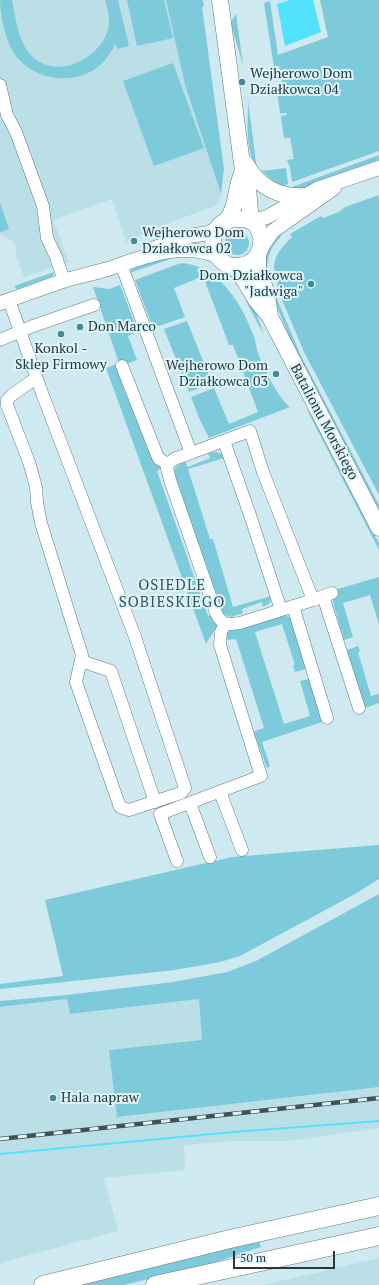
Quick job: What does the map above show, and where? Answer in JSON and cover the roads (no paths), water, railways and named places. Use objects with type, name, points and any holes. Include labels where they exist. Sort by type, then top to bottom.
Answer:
[{"type":"main road","points":[[220,0],[243,171],[248,188],[252,222]]},
{"type":"main road","points":[[242,155],[256,180],[266,187],[279,194],[288,196],[305,196]]},
{"type":"main road","points":[[222,224],[236,219],[245,219],[252,222],[258,229],[262,238],[260,252],[252,262],[244,266],[234,266],[221,261],[217,256],[213,242],[214,235],[222,224],[230,216],[236,202],[238,187],[243,171]]},
{"type":"main road","name":"Batalionu Morskiego","points":[[260,252],[258,268],[267,294],[270,316]]},
{"type":"main road","name":"Batalionu Morskiego","points":[[234,266],[256,300],[270,316],[379,528]]},
{"type":"main road","points":[[43,1285],[230,1239],[379,1206]]},
{"type":"main road","points":[[155,1285],[379,1236]]},
{"type":"street","points":[[0,85],[7,115],[16,132],[43,206],[47,238],[56,257],[64,280]]},
{"type":"street","points":[[252,222],[267,217],[317,189],[379,168]]},
{"type":"street","points":[[260,252],[269,236],[280,226],[346,180]]},
{"type":"street","points":[[127,262],[175,239],[209,233],[222,224]]},
{"type":"street","points":[[36,378],[12,395],[6,403],[29,462],[36,487],[41,523],[82,655],[76,682],[120,806],[129,810],[181,794],[186,788],[135,637],[36,378],[21,332],[5,302],[64,280],[127,262],[177,250],[200,250],[217,256]]},
{"type":"street","points":[[127,262],[191,453]]},
{"type":"street","points":[[0,340],[33,326],[94,305]]},
{"type":"street","points":[[122,366],[157,455],[168,464]]},
{"type":"street","points":[[177,861],[160,814],[260,776],[220,645],[222,622],[170,480],[167,468],[168,464],[174,459],[250,431],[263,472],[323,597],[359,708]]},
{"type":"street","points":[[224,441],[281,610]]},
{"type":"street","points":[[222,622],[232,624],[323,597]]},
{"type":"street","points":[[293,606],[328,718]]},
{"type":"street","points":[[81,661],[112,671],[155,802]]},
{"type":"street","points":[[220,792],[242,850]]},
{"type":"street","points":[[190,803],[210,857]]},
{"type":"railway","points":[[0,1139],[379,1098]]},
{"type":"place","name":"Wejherowo Dom Działkowca 04","points":[[242,82]]},
{"type":"place","name":"Wejherowo Dom Działkowca 02","points":[[134,241]]},
{"type":"place","name":"Dom Działkowca \"Jadwiga\"","points":[[311,284]]},
{"type":"place","name":"Don Marco","points":[[80,327]]},
{"type":"place","name":"Konkol - Sklep Firmowy","points":[[61,334]]},
{"type":"place","name":"Wejherowo Dom Działkowca 03","points":[[276,374]]},
{"type":"place","name":"Hala napraw","points":[[53,1098]]},
{"type":"district","name":"OSIEDLE SOBIESKIEGO","points":[[172,594]]}]
